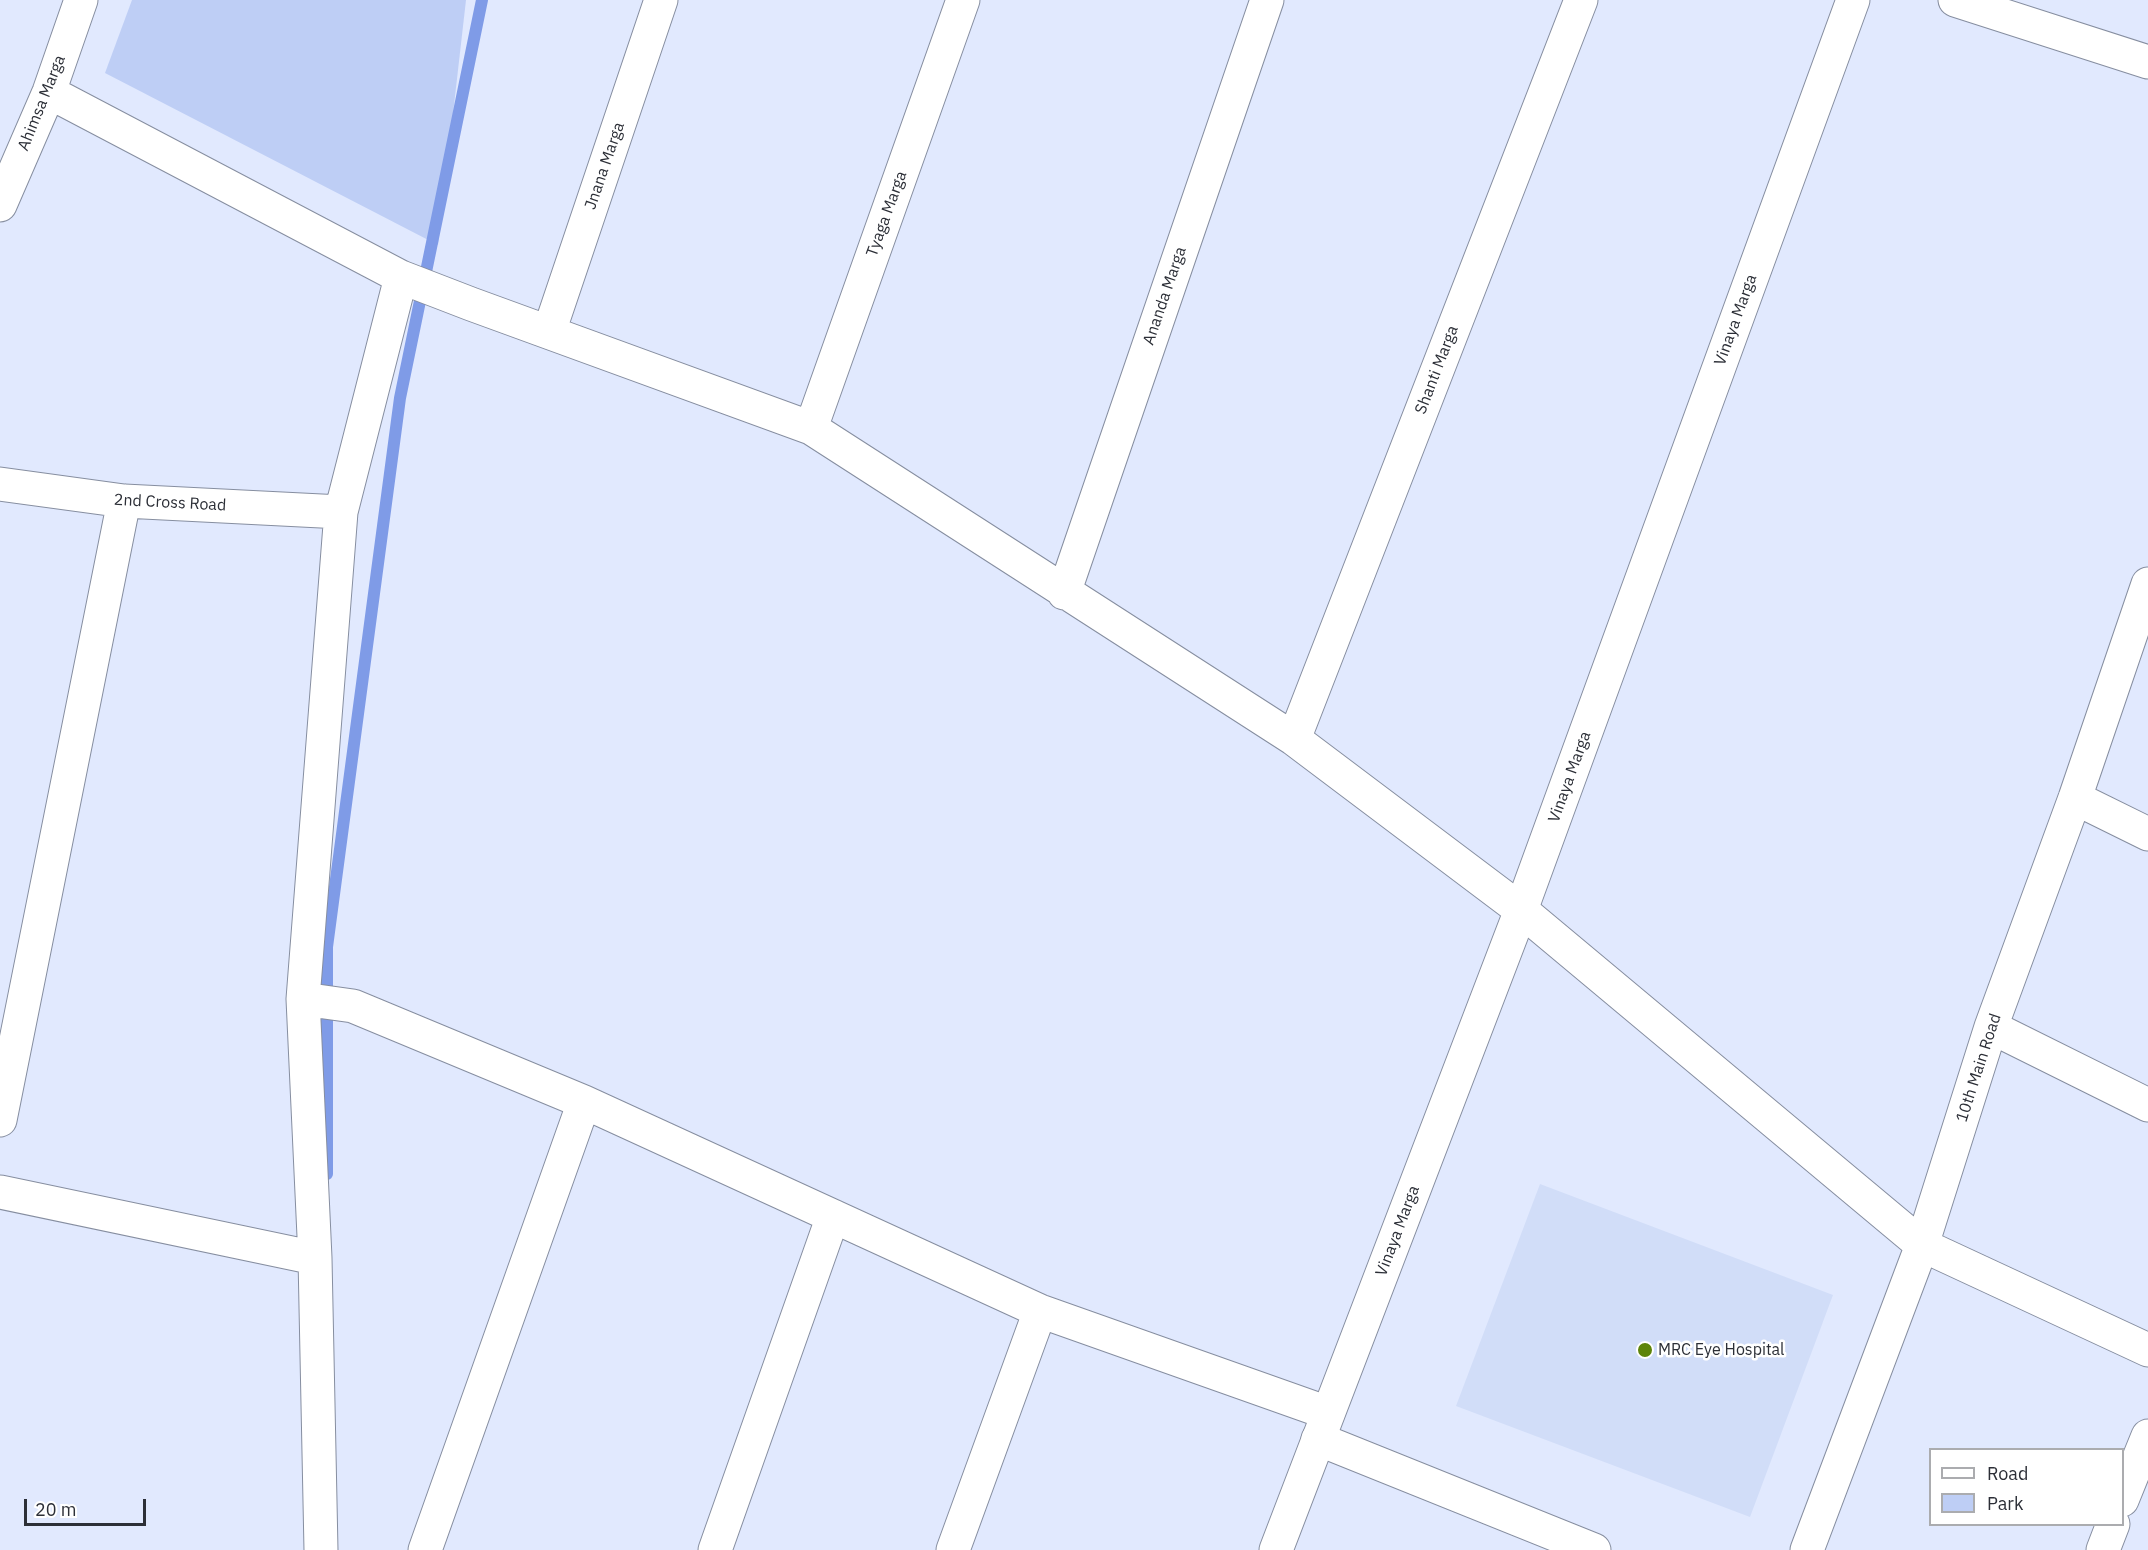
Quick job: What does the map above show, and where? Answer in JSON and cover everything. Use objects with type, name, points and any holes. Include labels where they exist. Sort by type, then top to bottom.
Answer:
[{"type":"street","name":"Ahimsa Marga","points":[[0,206],[49,92],[81,0]]},
{"type":"street","name":"Jnana Marga","points":[[549,332],[661,0]]},
{"type":"street","name":"Tyaga Marga","points":[[811,428],[963,0]]},
{"type":"street","name":"Ananda Marga","points":[[1064,593],[1267,0]]},
{"type":"street","name":"Shanti Marga","points":[[1294,739],[1581,0]]},
{"type":"street","name":"Vinaya Marga","points":[[1276,1550],[1521,910],[1853,0]]},
{"type":"street","points":[[1954,0],[2148,62]]},
{"type":"street","points":[[49,92],[410,280],[811,428],[1294,739],[1521,910],[1922,1245],[2148,1350]]},
{"type":"street","points":[[321,1550],[312,1001],[341,512],[410,280]]},
{"type":"street","name":"2nd Cross Road","points":[[0,484],[124,501],[341,512]]},
{"type":"street","points":[[0,1120],[124,501]]},
{"type":"street","name":"10th Main Road","points":[[1807,1550],[1922,1245],[1991,1027],[2075,798],[2148,584]]},
{"type":"street","points":[[2075,798],[2148,834]]},
{"type":"street","points":[[312,1001],[353,1006],[584,1102],[1040,1311],[1323,1426],[1594,1550]]},
{"type":"street","points":[[1991,1027],[2148,1105]]},
{"type":"street","points":[[425,1550],[584,1102]]},
{"type":"street","points":[[0,1192],[315,1258]]},
{"type":"street","points":[[715,1550],[834,1216]]},
{"type":"street","points":[[953,1550],[1040,1311]]},
{"type":"street","points":[[2124,1495],[2148,1436]]},
{"type":"street","points":[[2103,1550],[2112,1526]]},
{"type":"shaded area","name":"MRC Eye Hospital","points":[[1540,1184],[1833,1295],[1750,1517],[1456,1406]]},
{"type":"green space","points":[[132,0],[466,0],[438,245],[105,73]]},
{"type":"waterway","points":[[327,1174],[327,947],[400,398],[482,0]]},
{"type":"place","name":"MRC Eye Hospital","points":[[1645,1350]]}]
